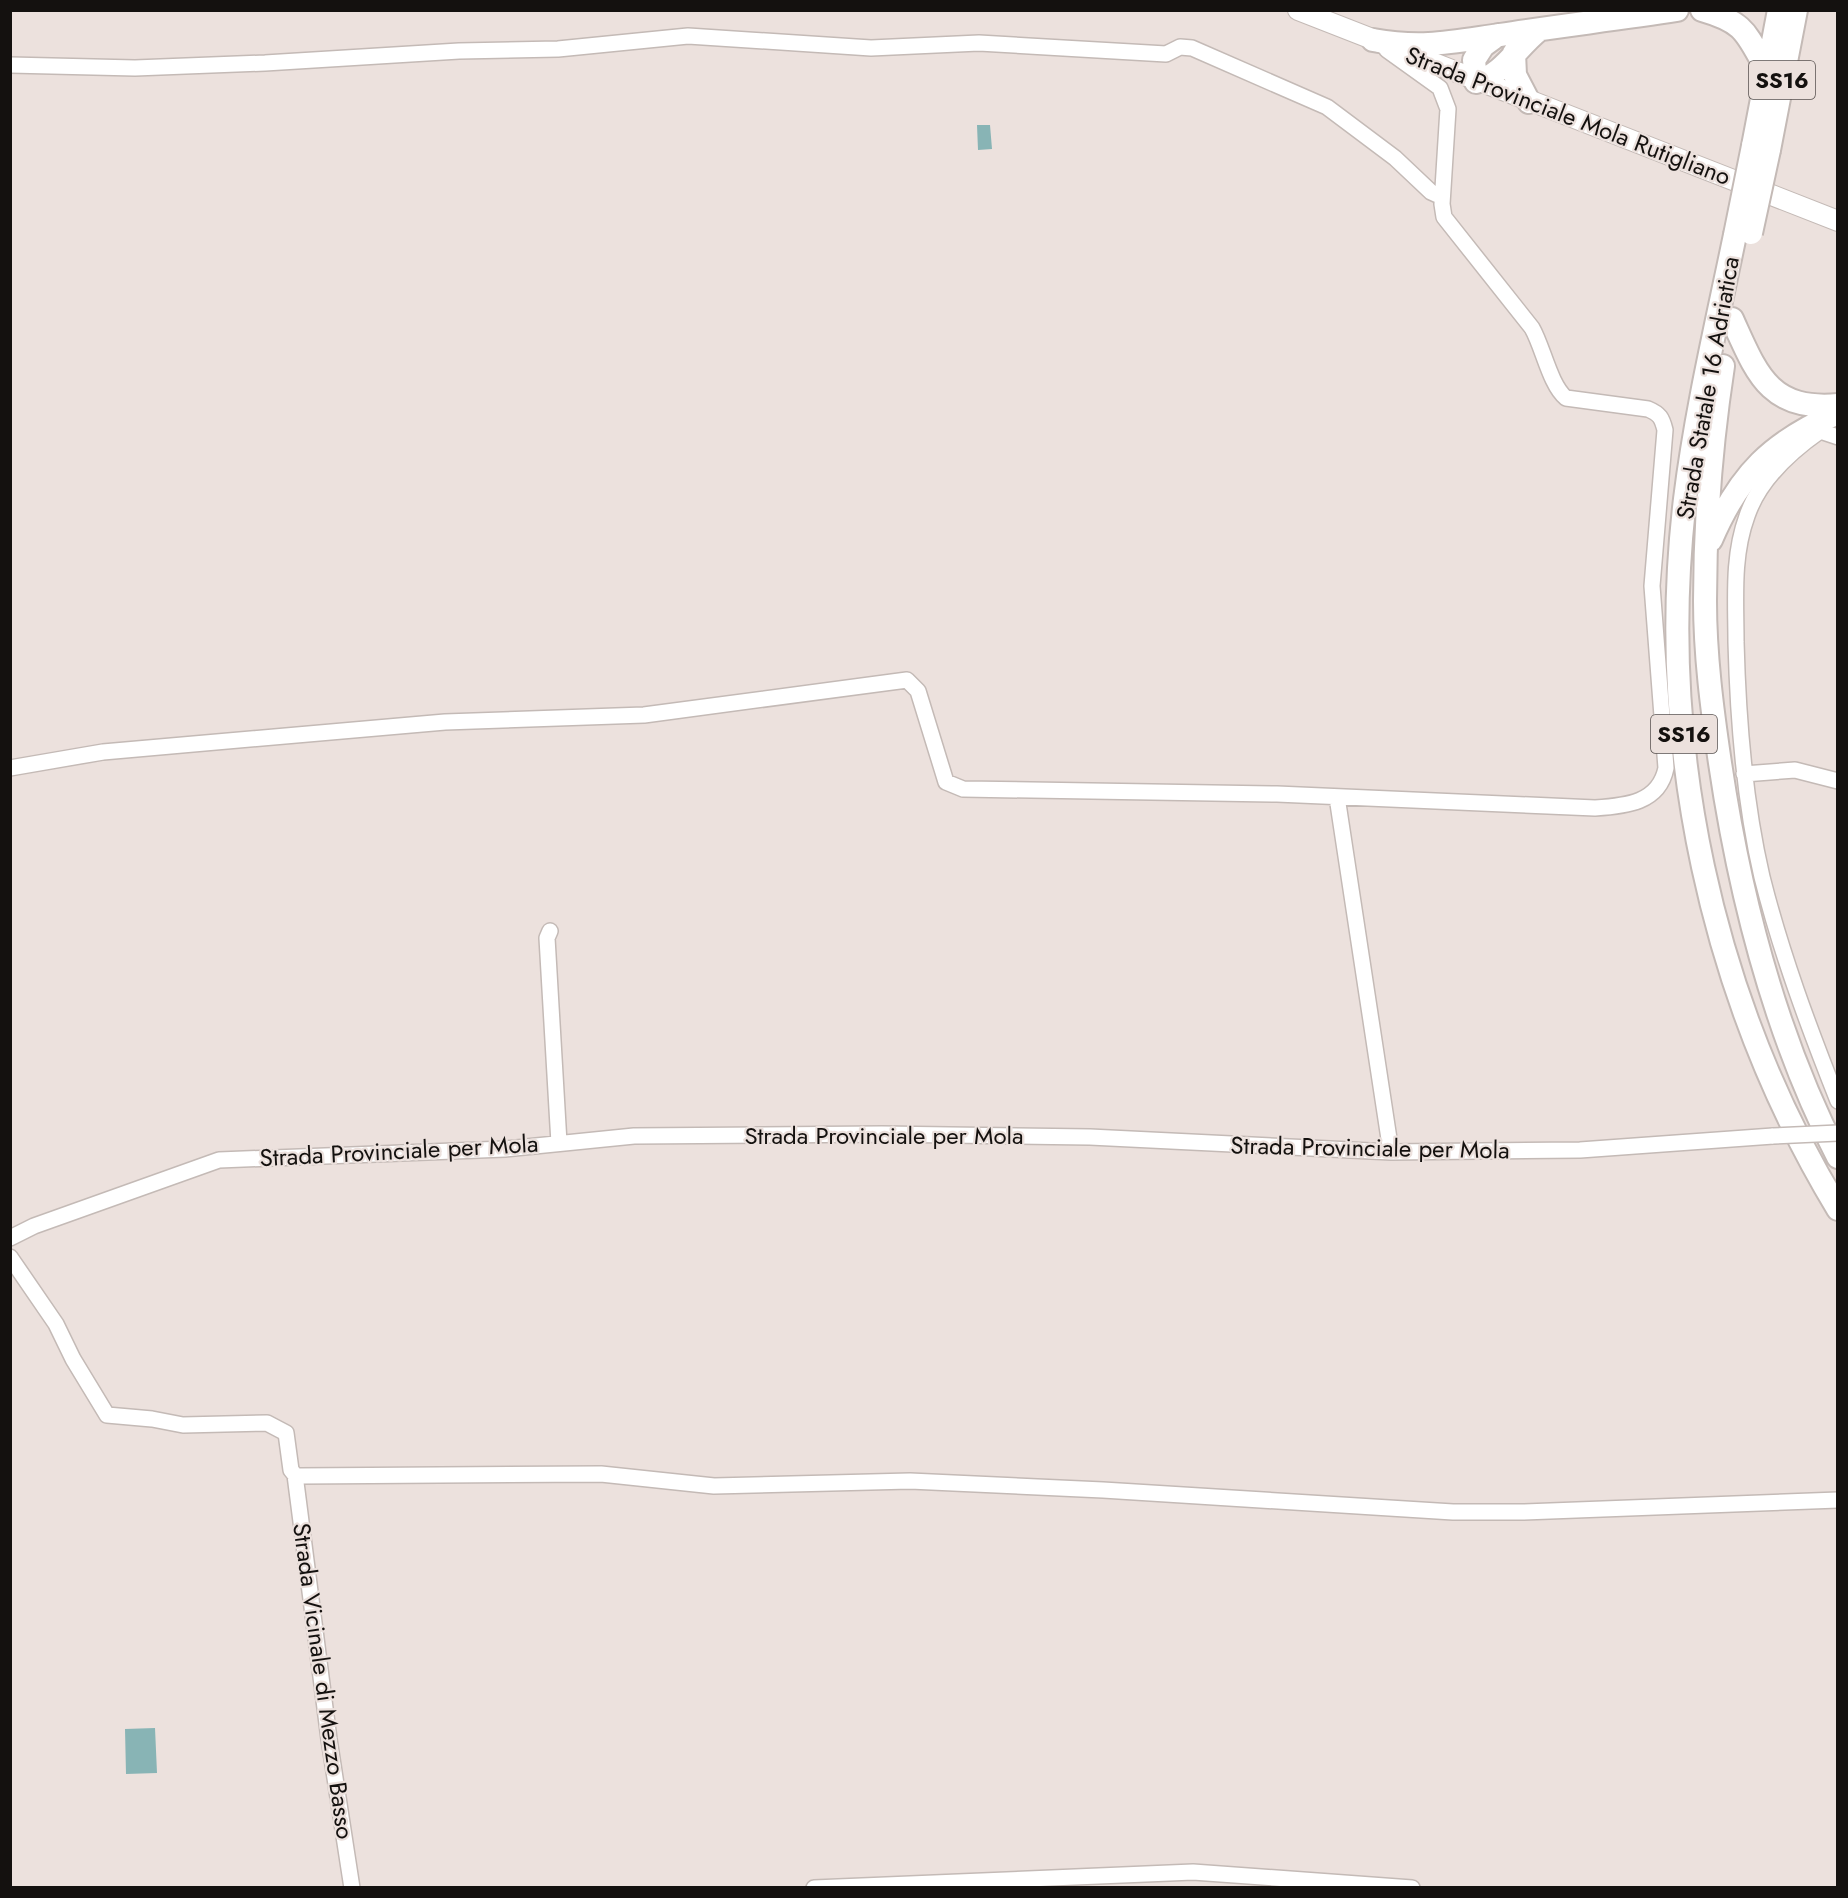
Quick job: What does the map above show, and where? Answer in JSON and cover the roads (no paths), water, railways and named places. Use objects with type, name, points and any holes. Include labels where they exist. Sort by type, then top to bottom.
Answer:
[{"type":"highway","points":[[1373,40],[1400,45],[1468,42],[1498,35],[1677,10]]},
{"type":"highway","points":[[1702,10],[1735,22],[1746,33],[1768,72]]},
{"type":"highway","name":"Strada Statale 16 Adriatica","points":[[1761,148],[1768,72],[1779,10]]},
{"type":"highway","name":"Strada Statale 16 Adriatica","points":[[1796,10],[1697,422],[1685,500],[1678,629],[1685,742],[1694,821],[1704,876],[1731,974],[1771,1080],[1798,1140],[1838,1209]]},
{"type":"highway","points":[[1498,35],[1483,46],[1474,60],[1476,82],[1489,78],[1539,30]]},
{"type":"highway","points":[[1514,53],[1515,75],[1529,102]]},
{"type":"highway","name":"Strada Statale 16 Adriatica","points":[[1743,234],[1732,319],[1713,432],[1707,499],[1707,648],[1712,709],[1728,814],[1749,909],[1774,1003],[1811,1104],[1838,1157]]},
{"type":"highway","points":[[1732,319],[1749,357],[1767,387],[1780,397],[1807,406],[1838,405]]},
{"type":"highway","points":[[1706,550],[1721,516],[1749,472],[1790,436],[1838,413]]},
{"type":"main road","name":"Strada Provinciale Mola Rutigliano","points":[[1298,10],[1476,82],[1838,221]]},
{"type":"street","points":[[10,64],[135,68],[265,63],[420,52],[558,49],[688,36],[871,48],[979,43],[1166,54],[1180,47],[1192,48],[1327,107],[1395,158],[1431,192],[1442,197]]},
{"type":"street","points":[[10,768],[103,752],[445,723],[515,718],[644,715],[907,680],[918,691],[946,782],[954,787],[1187,791],[1595,808],[1616,806],[1646,798],[1657,791],[1663,782],[1666,768],[1652,586],[1665,430],[1663,420],[1659,413],[1648,409],[1566,398],[1558,392],[1541,344],[1532,327],[1444,217],[1442,197],[1448,109],[1446,97],[1440,88],[1373,40]]},
{"type":"street","points":[[1838,437],[1820,431],[1793,450],[1768,479],[1747,513],[1736,552],[1737,681],[1744,774],[1762,875],[1778,934],[1812,1036],[1838,1101]]},
{"type":"street","points":[[1744,774],[1795,770],[1838,781]]},
{"type":"street","points":[[1337,797],[1391,1152]]},
{"type":"street","points":[[550,931],[546,938],[559,1143]]},
{"type":"street","name":"Strada Provinciale per Mola","points":[[10,1238],[34,1226],[105,1199],[219,1160],[505,1149],[634,1136],[882,1134],[1090,1137],[1391,1152],[1580,1150],[1838,1133]]},
{"type":"street","name":"Strada Vicinale di Mezzo Basso","points":[[10,1257],[56,1324],[73,1359],[107,1415],[152,1419],[183,1425],[267,1423],[286,1433],[290,1465],[295,1475],[329,1739],[352,1887]]},
{"type":"street","points":[[295,1475],[601,1474],[714,1486],[921,1481],[1453,1512],[1838,1500]]},
{"type":"street","points":[[814,1887],[1193,1872],[1412,1887]]},
{"type":"water","points":[[977,125],[990,125],[992,149],[978,150]]},
{"type":"water","points":[[155,1728],[157,1773],[126,1774],[125,1729]]}]
